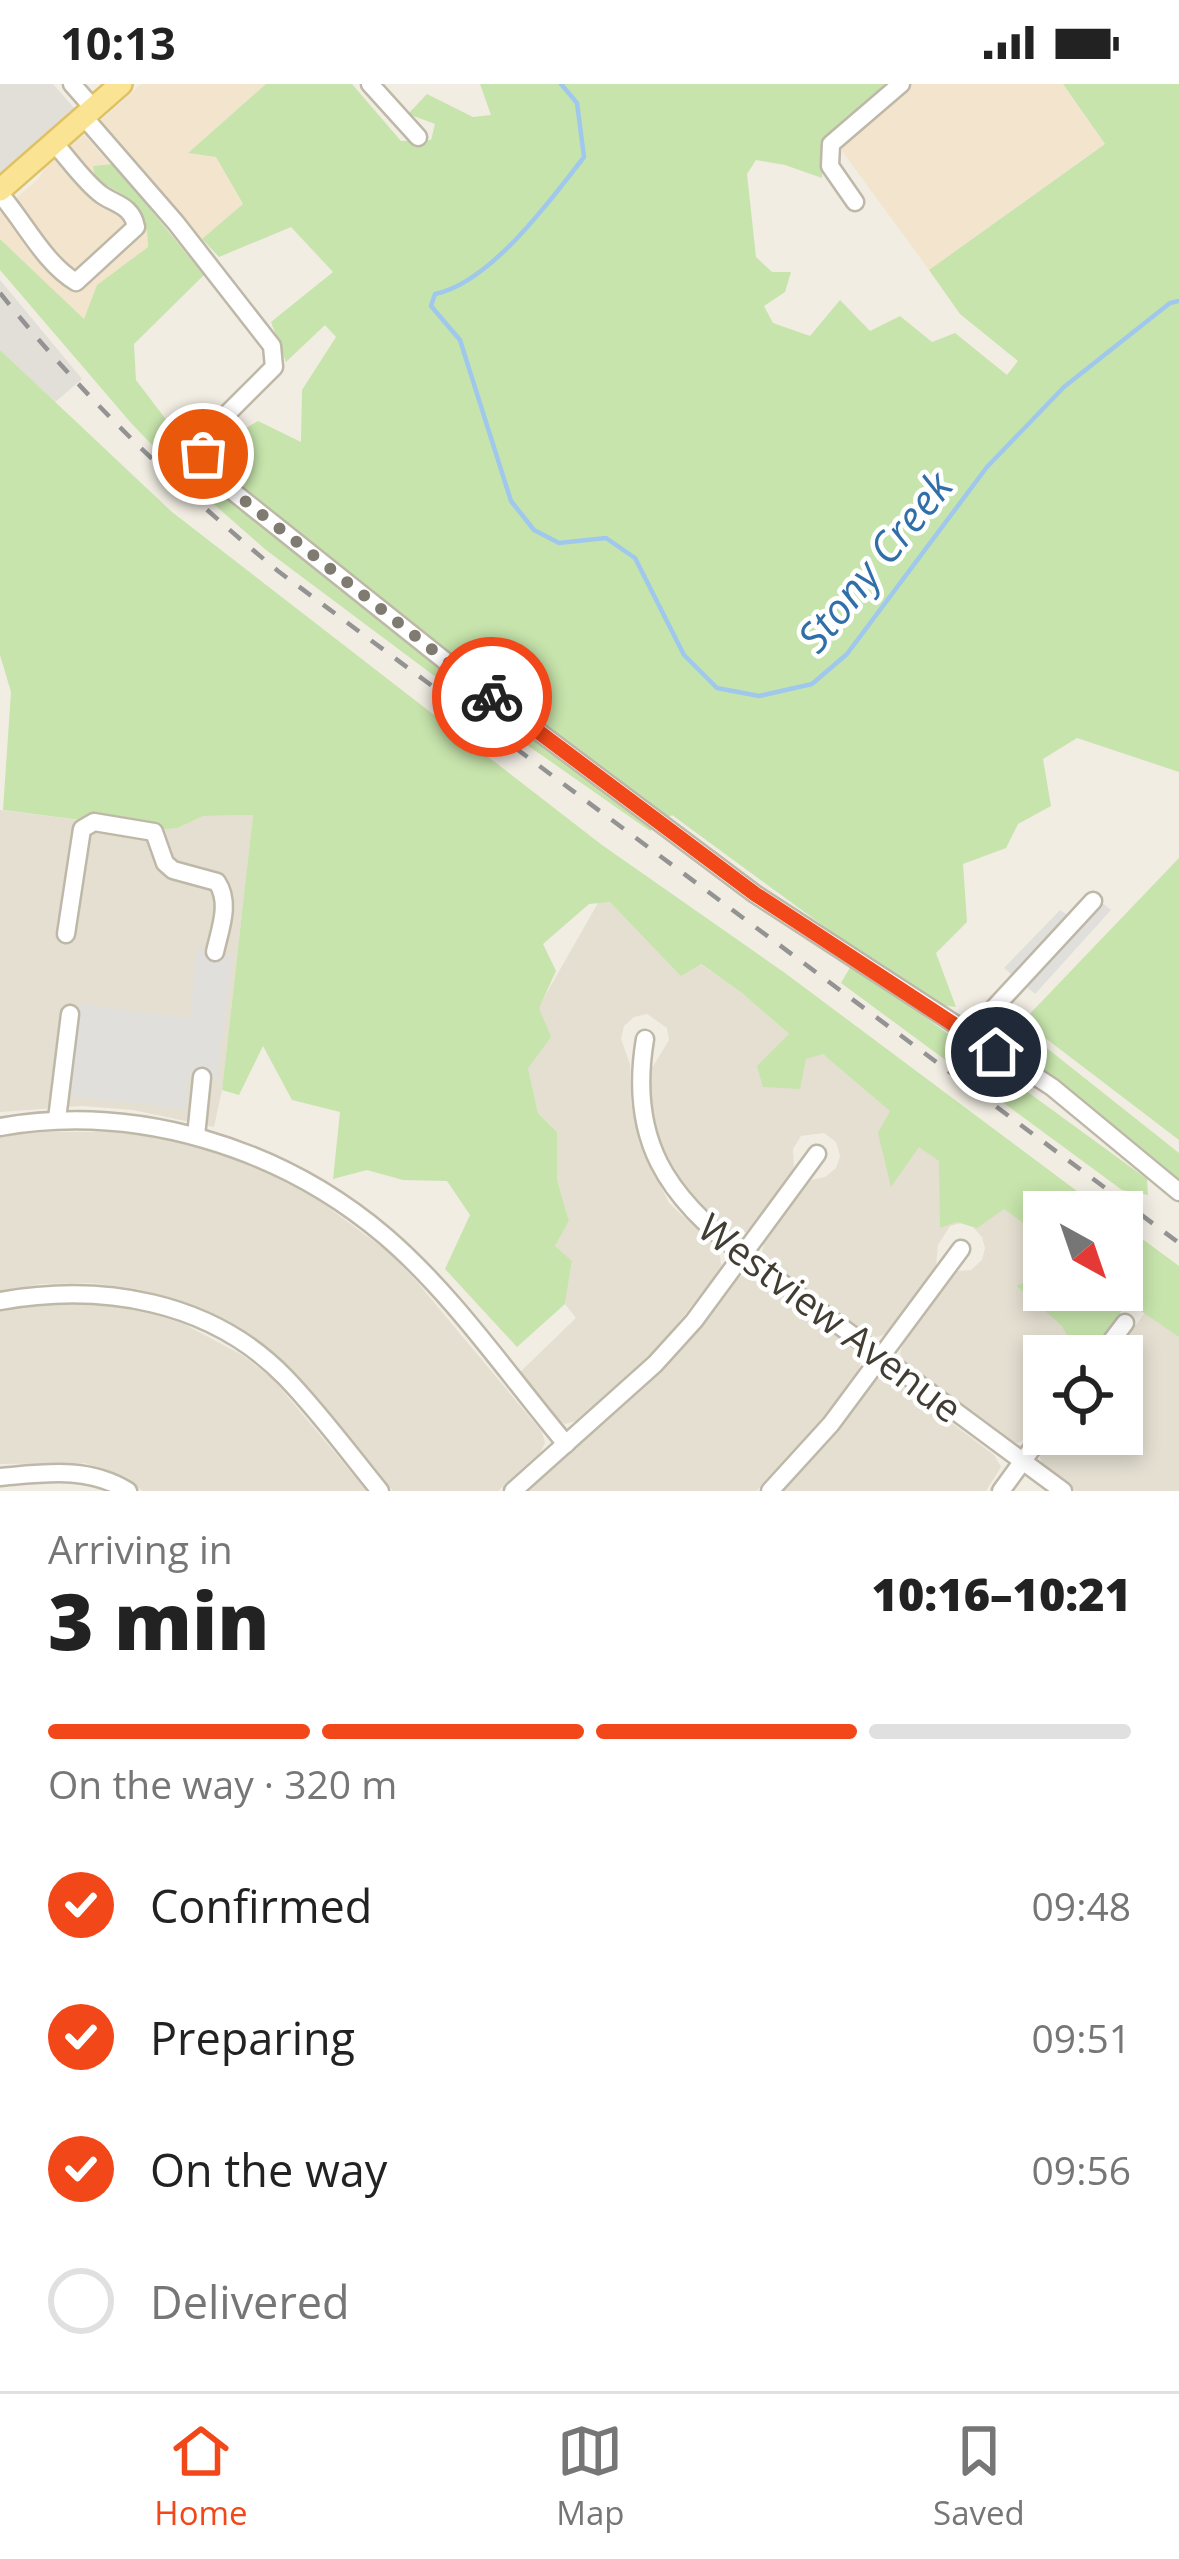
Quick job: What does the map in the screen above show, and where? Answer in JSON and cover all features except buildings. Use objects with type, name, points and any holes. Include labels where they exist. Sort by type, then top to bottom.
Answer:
[{"type":"main road","points":[[0,192],[121,84]]},
{"type":"street","points":[[73,84],[89,113],[272,346],[274,367],[207,437],[203,454],[221,482],[459,672],[755,894],[1052,1087],[1179,1192]]},
{"type":"street","points":[[370,84],[418,137]]},
{"type":"street","points":[[855,202],[830,166],[831,144],[901,84]]},
{"type":"street","points":[[0,192],[27,224],[31,237],[72,281],[79,280],[136,227],[119,201],[103,196],[54,143]]},
{"type":"street","points":[[65,934],[82,829],[94,822],[154,832],[165,863],[173,870],[217,882],[224,893],[224,913],[215,952]]},
{"type":"street","points":[[969,1035],[1093,901]]},
{"type":"street","points":[[57,1119],[70,1014]]},
{"type":"street","name":"Westview Avenue","points":[[645,1040],[641,1102],[652,1150],[679,1199],[744,1256],[1063,1491]]},
{"type":"street","points":[[196,1136],[202,1077]]},
{"type":"street","points":[[0,1126],[57,1119],[135,1122],[196,1136],[265,1162],[323,1192],[386,1236],[434,1285],[566,1444]]},
{"type":"street","points":[[513,1491],[655,1364],[744,1256],[817,1154]]},
{"type":"street","points":[[770,1491],[831,1424],[961,1249]]},
{"type":"street","points":[[0,1301],[44,1293],[126,1297],[210,1324],[250,1347],[284,1376],[380,1491]]},
{"type":"street","points":[[1116,1335],[1125,1323]]},
{"type":"street","points":[[1001,1491],[1027,1455]]},
{"type":"street","points":[[0,1477],[67,1472],[110,1480],[128,1491]]},
{"type":"shaded area","points":[[0,84],[53,84],[74,108],[0,175]]},
{"type":"shaded area","points":[[141,84],[266,84],[189,152],[216,157],[243,205],[202,239],[100,121]]},
{"type":"shaded area","points":[[904,84],[1063,84],[1105,144],[929,270],[842,151],[843,137]]},
{"type":"shaded area","points":[[84,135],[110,164],[94,166],[97,179],[128,195],[148,225],[148,247],[97,285],[84,320],[0,239],[0,213],[39,178],[50,158]]},
{"type":"shaded area","points":[[0,280],[82,379],[55,402],[0,350]]},
{"type":"shaded area","points":[[0,810],[158,830],[178,828],[203,816],[253,815],[214,1127],[133,1110],[82,1106],[0,1112]]},
{"type":"shaded area","points":[[1091,894],[1111,910],[1035,994],[1004,968],[1060,910],[1071,917]]},
{"type":"shaded area","points":[[610,902],[645,936],[700,964],[790,1035],[944,1126],[1023,1194],[1023,1311],[1072,1311],[1102,1335],[1023,1335],[1023,1440],[1007,1440],[904,1363],[900,1353],[903,1342],[958,1271],[971,1270],[982,1260],[982,1237],[973,1227],[950,1226],[938,1245],[936,1266],[887,1333],[866,1335],[762,1254],[764,1242],[811,1180],[836,1168],[840,1156],[836,1142],[824,1133],[801,1136],[793,1149],[794,1170],[748,1232],[729,1233],[686,1193],[666,1159],[655,1128],[649,1073],[669,1040],[667,1028],[647,1014],[624,1026],[621,1039],[630,1064],[639,1142],[669,1203],[718,1249],[722,1268],[657,1349],[576,1421],[565,1424],[556,1419],[518,1374],[576,1318],[565,1304],[572,1262],[555,1246],[569,1221],[557,1180],[557,1132],[538,1113],[528,1068],[538,1008],[598,903]]},
{"type":"shaded area","points":[[197,947],[233,957],[217,1079],[189,1076],[185,1109],[69,1096],[81,1004],[190,1019]]},
{"type":"shaded area","points":[[23,1132],[159,1137],[212,1151],[317,1199],[387,1251],[417,1282],[542,1432],[545,1443],[540,1453],[498,1491],[393,1491],[291,1371],[225,1322],[184,1302],[138,1289],[92,1283],[40,1284],[0,1292],[0,1136]]},
{"type":"shaded area","points":[[745,1274],[756,1277],[857,1352],[861,1361],[858,1373],[804,1443],[766,1482],[756,1491],[526,1491],[661,1372],[735,1280]]},
{"type":"shaded area","points":[[1162,1290],[1179,1303],[1179,1491],[1076,1491],[1044,1467],[1041,1455],[1143,1455],[1143,1335],[1129,1335]]},
{"type":"shaded area","points":[[43,1303],[132,1307],[184,1324],[242,1355],[272,1378],[367,1491],[143,1491],[114,1473],[84,1463],[0,1464],[0,1311]]},
{"type":"shaded area","points":[[893,1379],[994,1455],[1001,1467],[986,1491],[782,1491],[834,1436],[874,1380]]},
{"type":"green space","points":[[266,84],[352,84],[401,141],[431,140],[435,124],[408,114],[427,94],[473,117],[491,115],[480,84],[894,84],[825,139],[822,178],[756,160],[747,174],[756,257],[772,272],[791,272],[785,292],[764,306],[773,323],[810,336],[840,300],[870,331],[900,316],[932,342],[955,333],[1007,375],[1018,361],[960,314],[929,270],[1105,144],[1063,84],[1179,84],[1179,772],[1077,738],[1043,759],[1051,806],[1018,824],[1006,848],[963,864],[967,922],[936,953],[956,1007],[903,1001],[1147,1179],[1148,1195],[1122,1190],[841,983],[859,952],[672,815],[650,831],[266,550],[184,478],[131,423],[0,270],[0,239],[84,319],[97,285],[148,247],[141,213],[96,180],[93,166],[113,164],[204,275],[134,344],[136,380],[221,492],[227,471],[223,441],[258,421],[301,442],[302,390],[336,337],[325,325],[286,362],[271,322],[333,272],[291,227],[219,257],[202,239],[243,204],[216,157],[188,153]]},
{"type":"green space","points":[[0,350],[172,512],[602,845],[785,973],[1077,1191],[1023,1191],[1023,1223],[1004,1209],[977,1228],[957,1222],[940,1228],[939,1161],[919,1147],[891,1187],[878,1133],[890,1111],[823,1054],[806,1059],[800,1089],[763,1087],[757,1066],[789,1034],[701,964],[681,976],[610,902],[589,904],[543,944],[556,971],[539,1008],[551,1037],[528,1068],[538,1113],[557,1132],[557,1180],[569,1221],[555,1246],[572,1261],[565,1304],[517,1347],[445,1269],[470,1215],[447,1181],[403,1180],[367,1170],[333,1179],[340,1112],[292,1100],[263,1046],[239,1095],[222,1090],[253,815],[203,816],[178,828],[158,830],[3,810],[11,692],[0,655]]},
{"type":"green space","points":[[1179,858],[1179,1140],[1023,1021]]},
{"type":"green space","points":[[987,1022],[1019,1026],[1179,1153],[1179,1182],[1056,1079],[986,1039]]},
{"type":"green space","points":[[1143,1239],[1179,1266],[1179,1337],[1141,1311]]},
{"type":"green space","points":[[1045,1311],[1122,1311],[1104,1335],[1067,1335]]},
{"type":"waterway","name":"Stony Creek","points":[[561,84],[577,103],[584,157],[497,257],[456,287],[435,294],[431,306],[460,340],[511,501],[534,530],[559,543],[606,538],[635,558],[684,655],[717,688],[759,696],[812,684],[847,654],[987,467],[1064,387],[1170,303],[1179,301]]},
{"type":"railway","points":[[0,293],[132,439],[278,571],[1179,1243]]},
{"type":"way so far","points":[[203,454],[221,482],[492,697]]},
{"type":"route","points":[[492,697],[755,894],[996,1052]]}]
